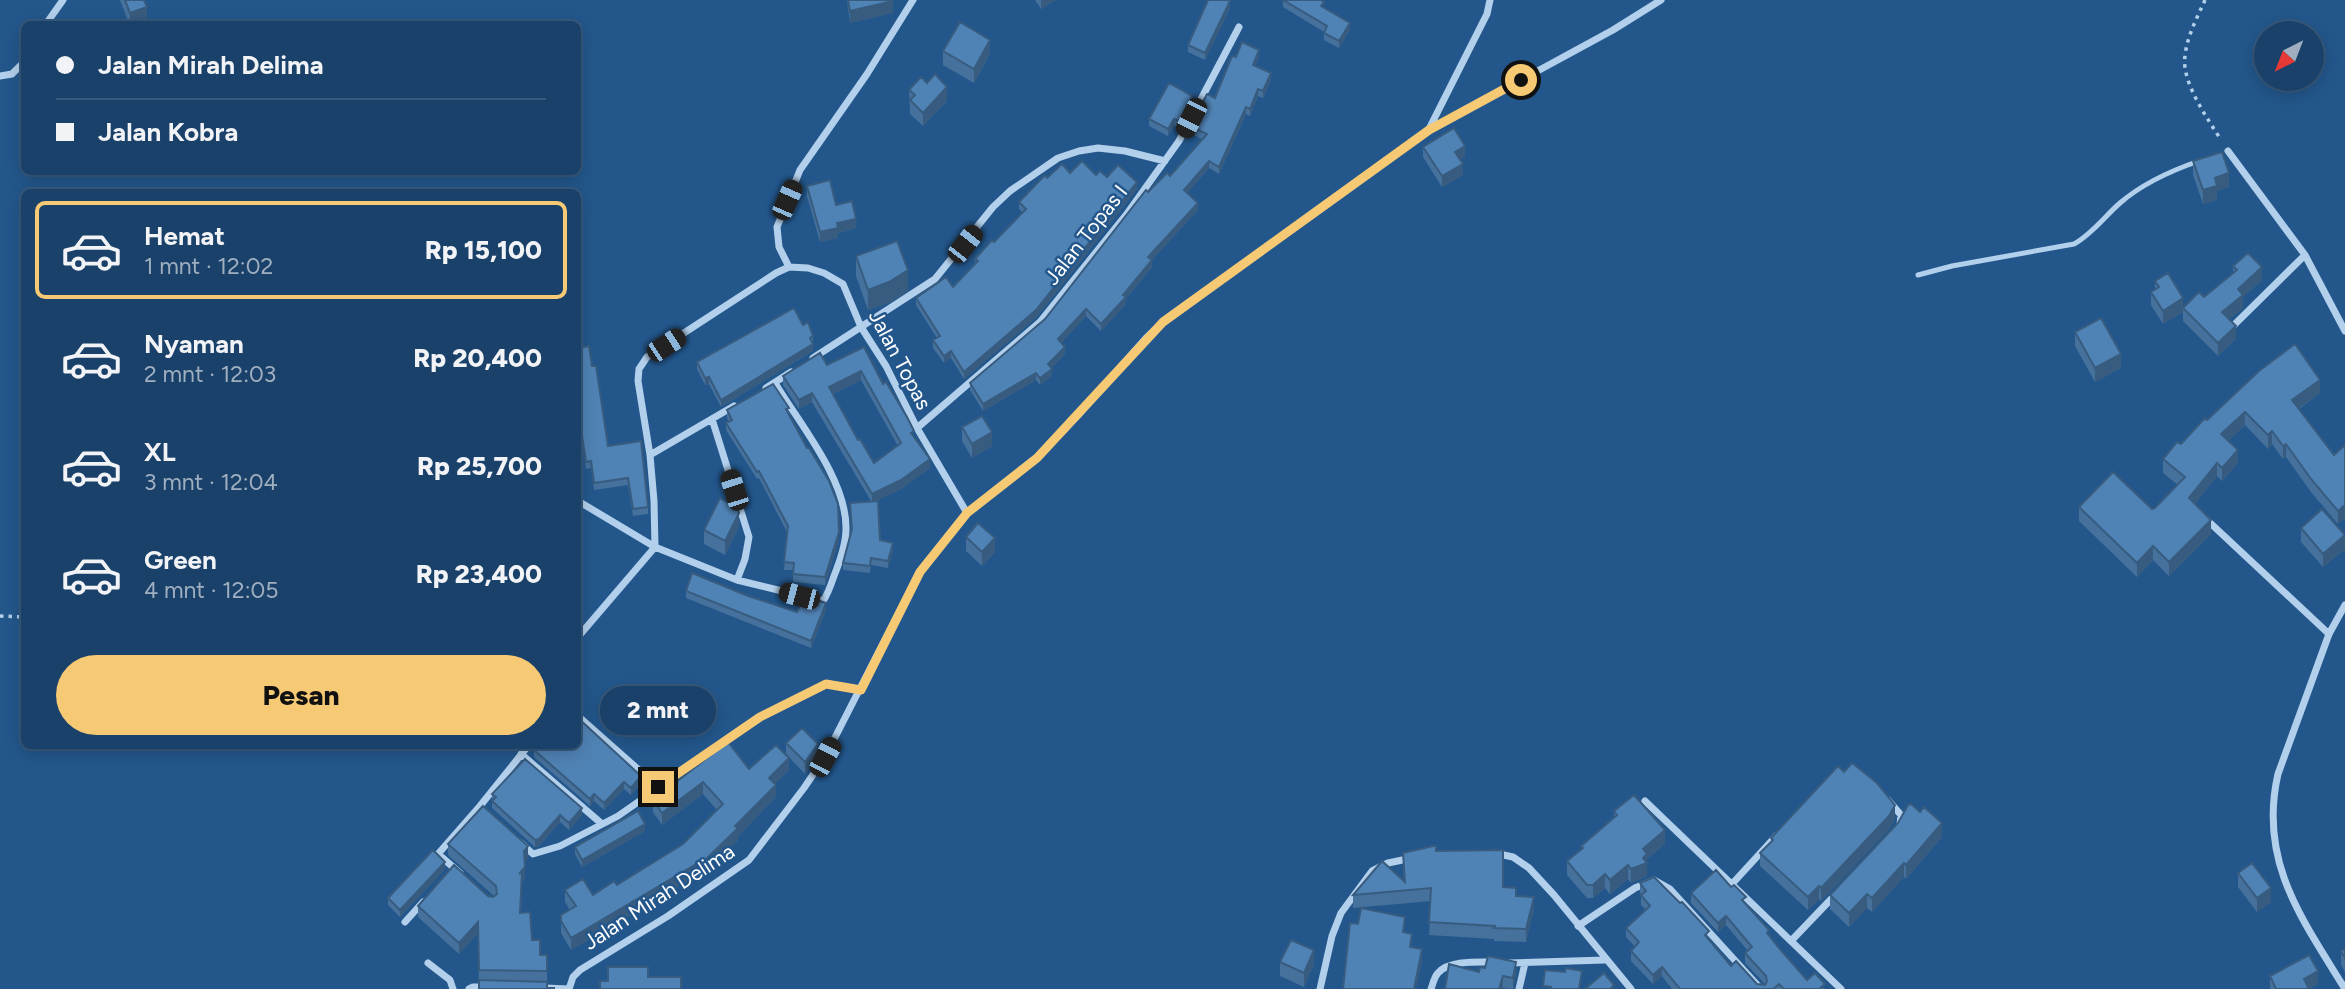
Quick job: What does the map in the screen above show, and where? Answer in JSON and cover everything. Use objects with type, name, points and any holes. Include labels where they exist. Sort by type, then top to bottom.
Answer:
[{"type":"street","points":[[48,21],[63,0]]},
{"type":"street","points":[[581,633],[655,547],[650,456],[638,381],[643,362],[647,356],[789,267],[779,247],[777,227],[800,170],[867,74],[913,0]]},
{"type":"street","points":[[1429,130],[1487,14],[1490,0]]},
{"type":"street","name":"Jalan Mirah Delima","points":[[569,989],[573,977],[591,963],[668,916],[749,860],[825,757],[920,572],[967,513],[1037,458],[1163,322],[1429,130],[1613,30],[1661,0]]},
{"type":"street","name":"Jalan Topas I","points":[[917,428],[1040,322],[1126,215],[1179,141],[1239,27]]},
{"type":"street","points":[[0,76],[12,74],[21,65]]},
{"type":"street","points":[[807,362],[935,279],[1002,199],[1058,159],[1079,151],[1098,148],[1125,151],[1165,162]]},
{"type":"street","points":[[2228,151],[2305,255],[2345,331]]},
{"type":"street","points":[[2234,324],[2305,255]]},
{"type":"street","name":"Jalan Topas","points":[[789,267],[808,268],[824,273],[843,284],[860,327],[886,366],[917,428],[967,513]]},
{"type":"street","points":[[754,395],[796,369]]},
{"type":"street","points":[[581,503],[655,547],[737,580],[820,602],[825,599],[841,559],[846,528],[841,500],[833,477],[775,383]]},
{"type":"street","points":[[650,456],[743,401]]},
{"type":"street","points":[[712,419],[749,537],[737,580]]},
{"type":"street","points":[[2196,510],[2329,634]]},
{"type":"street","points":[[2344,989],[2285,886],[2272,817],[2273,794],[2278,774],[2329,634],[2345,605]]},
{"type":"street","points":[[516,838],[533,854],[561,846],[618,816],[760,717],[826,684],[861,690]]},
{"type":"street","points":[[581,719],[658,787]]},
{"type":"street","points":[[463,877],[438,854],[525,749]]},
{"type":"street","points":[[521,754],[602,824]]},
{"type":"street","points":[[1877,790],[1902,815],[1894,833]]},
{"type":"street","points":[[1645,801],[1841,989]]},
{"type":"street","points":[[480,806],[489,814]]},
{"type":"street","points":[[1732,884],[1778,834]]},
{"type":"street","points":[[1482,853],[1513,857],[1529,868],[1631,989]]},
{"type":"street","points":[[1320,989],[1336,922],[1372,871],[1388,863],[1421,856]]},
{"type":"street","points":[[446,877],[454,868]]},
{"type":"street","points":[[1578,926],[1635,888],[1654,880],[1670,889],[1762,989]]},
{"type":"street","points":[[1791,941],[1838,892]]},
{"type":"street","points":[[405,922],[429,895]]},
{"type":"street","points":[[1431,989],[1436,975],[1443,968],[1473,962],[1605,960]]},
{"type":"street","points":[[428,963],[450,980],[453,989]]},
{"type":"street","points":[[1519,989],[1525,963]]},
{"type":"street","points":[[469,989],[501,987]]},
{"type":"street","points":[[543,988],[569,989]]},
{"type":"lane","points":[[2216,155],[2228,151]]},
{"type":"lane","points":[[1918,275],[1952,266],[2074,244],[2083,239],[2122,201],[2143,187],[2161,176],[2205,159]]},
{"type":"path","points":[[2205,0],[2191,30],[2184,59],[2193,94],[2228,151]]},
{"type":"path","points":[[0,616],[21,617]]},
{"type":"building","points":[[125,0],[144,0],[147,7],[130,13]]},
{"type":"building","points":[[848,0],[893,0],[893,1],[850,11]]},
{"type":"building","points":[[1208,0],[1230,1],[1205,53],[1188,45]]},
{"type":"building","points":[[1283,0],[1321,0],[1324,2],[1321,6],[1350,23],[1339,41],[1324,33],[1327,26]]},
{"type":"building","points":[[960,22],[990,40],[974,69],[943,51]]},
{"type":"building","points":[[1242,42],[1259,50],[1253,65],[1271,73],[1263,91],[1258,89],[1250,109],[1246,107],[1219,167],[1209,161],[1184,190],[1198,203],[1148,257],[1152,260],[1123,295],[1126,297],[1101,324],[1086,309],[1058,339],[1065,347],[1048,364],[1052,369],[1040,378],[1036,373],[983,404],[970,383],[1045,319],[1146,190],[1148,192],[1167,173],[1170,176],[1207,134],[1190,126],[1207,94],[1215,98],[1232,56],[1236,57]]},
{"type":"building","points":[[935,74],[947,87],[923,113],[910,100],[915,95],[909,90],[921,77],[927,83]]},
{"type":"building","points":[[1169,83],[1192,96],[1179,121],[1174,119],[1168,129],[1149,119]]},
{"type":"building","points":[[1454,128],[1465,146],[1455,152],[1463,164],[1442,176],[1423,147]]},
{"type":"building","points":[[2222,152],[2229,173],[2215,178],[2217,186],[2203,190],[2193,161]]},
{"type":"building","points":[[1082,161],[1096,175],[1100,171],[1107,177],[1118,165],[1137,182],[1036,310],[964,372],[951,351],[944,356],[933,340],[940,336],[916,298],[946,277],[953,287],[978,261],[975,259],[992,240],[994,242],[1026,209],[1019,202],[1045,175],[1047,178],[1062,164],[1070,173]]},
{"type":"building","points":[[830,180],[836,205],[852,201],[856,219],[837,223],[838,228],[820,232],[807,186]]},
{"type":"building","points":[[897,241],[908,270],[889,282],[868,290],[856,256]]},
{"type":"building","points":[[2248,253],[2262,267],[2238,289],[2243,295],[2222,312],[2236,326],[2218,343],[2183,308],[2199,292],[2204,297],[2237,270],[2233,266]]},
{"type":"building","points":[[2168,273],[2183,298],[2163,311],[2151,292],[2159,287],[2155,281]]},
{"type":"building","points":[[794,308],[803,325],[808,322],[813,344],[721,400],[709,377],[705,378],[697,362]]},
{"type":"building","points":[[2101,318],[2121,354],[2095,368],[2075,332]]},
{"type":"building","points":[[2295,344],[2320,380],[2292,400],[2334,455],[2345,445],[2345,505],[2338,511],[2286,444],[2283,446],[2272,431],[2268,435],[2245,412],[2221,434],[2238,450],[2222,468],[2217,463],[2189,498],[2211,520],[2169,562],[2153,546],[2137,563],[2079,507],[2113,472],[2152,509],[2155,508],[2185,477],[2163,459],[2177,442],[2181,444],[2205,418],[2207,420],[2259,371]]},
{"type":"building","points":[[589,346],[592,366],[596,366],[608,446],[641,441],[648,507],[633,509],[628,478],[594,483],[591,461],[586,462],[581,430],[581,347]]},
{"type":"building","points":[[864,347],[883,384],[886,382],[907,417],[914,431],[911,433],[930,459],[901,480],[872,494],[812,393],[799,400],[783,376],[820,353],[827,365]],"holes":[[[861,371],[901,443],[874,463],[829,387]]]},
{"type":"building","points":[[773,384],[789,408],[786,409],[807,448],[829,481],[838,504],[839,532],[825,577],[793,574],[794,563],[784,562],[788,526],[759,471],[757,472],[726,423],[732,420],[727,410]]},
{"type":"building","points":[[982,416],[992,432],[972,444],[962,427]]},
{"type":"building","points":[[720,498],[737,507],[739,513],[725,541],[704,530]]},
{"type":"building","points":[[878,501],[880,540],[893,543],[888,561],[871,558],[870,566],[843,563],[852,529],[850,503]]},
{"type":"building","points":[[2322,509],[2345,535],[2323,554],[2301,528]]},
{"type":"building","points":[[978,523],[995,538],[982,552],[966,537]]},
{"type":"building","points":[[692,573],[797,612],[804,596],[826,603],[811,641],[686,591]]},
{"type":"building","points":[[581,721],[641,776],[631,788],[624,782],[604,803],[594,794],[590,799],[534,750],[581,749]]},
{"type":"building","points":[[802,728],[818,744],[805,762],[786,743]]},
{"type":"building","points":[[728,742],[749,769],[776,745],[789,758],[769,778],[776,785],[700,865],[698,863],[571,938],[561,921],[561,915],[576,906],[565,890],[583,879],[593,895],[614,881],[617,885],[683,844],[723,804],[703,782],[662,813],[653,800]]},
{"type":"building","points":[[525,759],[582,808],[569,823],[560,815],[539,839],[535,840],[492,801],[496,797],[492,794]]},
{"type":"building","points":[[1852,763],[1877,783],[1895,805],[1889,816],[1821,888],[1819,886],[1808,897],[1760,853],[1838,766],[1844,772]]},
{"type":"building","points":[[1634,795],[1665,830],[1643,849],[1647,854],[1643,858],[1647,863],[1631,869],[1628,865],[1610,880],[1605,874],[1593,885],[1587,885],[1567,861],[1617,815],[1614,811]]},
{"type":"building","points":[[1911,804],[1920,812],[1924,807],[1942,823],[1906,865],[1904,863],[1872,898],[1867,894],[1849,913],[1830,895],[1898,823]]},
{"type":"building","points":[[483,806],[528,846],[524,851],[525,867],[519,874],[522,872],[520,913],[530,912],[532,940],[540,940],[540,955],[547,955],[547,971],[479,970],[478,922],[459,943],[418,906],[454,865],[488,896],[497,894],[496,886],[448,844]]},
{"type":"building","points":[[638,811],[645,824],[582,860],[575,847]]},
{"type":"building","points":[[1436,846],[1436,851],[1503,850],[1503,887],[1516,888],[1516,896],[1534,897],[1526,929],[1429,922],[1431,888],[1353,895],[1382,861],[1405,882],[1403,853]]},
{"type":"building","points":[[433,850],[445,862],[400,910],[388,898]]},
{"type":"building","points":[[2252,863],[2271,888],[2257,898],[2238,873]]},
{"type":"building","points":[[1716,870],[1731,887],[1734,885],[1746,897],[1742,900],[1807,980],[1815,973],[1825,984],[1819,989],[1784,989],[1779,984],[1773,989],[1680,989],[1662,967],[1653,975],[1631,951],[1639,942],[1626,928],[1650,906],[1641,895],[1646,891],[1640,883],[1654,877],[1709,931],[1705,935],[1731,966],[1736,961],[1757,984],[1765,985],[1766,976],[1745,953],[1752,947],[1726,916],[1718,923],[1691,893]]},
{"type":"building","points":[[1361,908],[1405,917],[1403,932],[1412,934],[1410,947],[1422,949],[1414,989],[1343,989],[1350,923],[1358,924]]},
{"type":"building","points":[[1291,940],[1314,950],[1304,973],[1280,962]]},
{"type":"building","points":[[2309,955],[2318,971],[2304,979],[2309,989],[2276,989],[2270,976]]},
{"type":"building","points":[[1488,956],[1516,962],[1513,978],[1503,976],[1499,989],[1445,989],[1449,964],[1479,972],[1480,967],[1485,968]]},
{"type":"building","points":[[608,967],[648,967],[648,977],[681,977],[681,989],[600,989],[600,981],[608,981]]},
{"type":"building","points":[[1566,968],[1582,971],[1579,989],[1551,989],[1543,986],[1545,970],[1565,972]]},
{"type":"building","points":[[1604,973],[1614,985],[1612,989],[1585,989]]},
{"type":"building","points":[[479,980],[547,982],[547,988],[554,989],[479,989]]},
{"type":"route","points":[[658,787],[760,717],[826,684],[861,690],[920,572],[967,513],[1037,458],[1163,322],[1429,130],[1521,80]]}]
